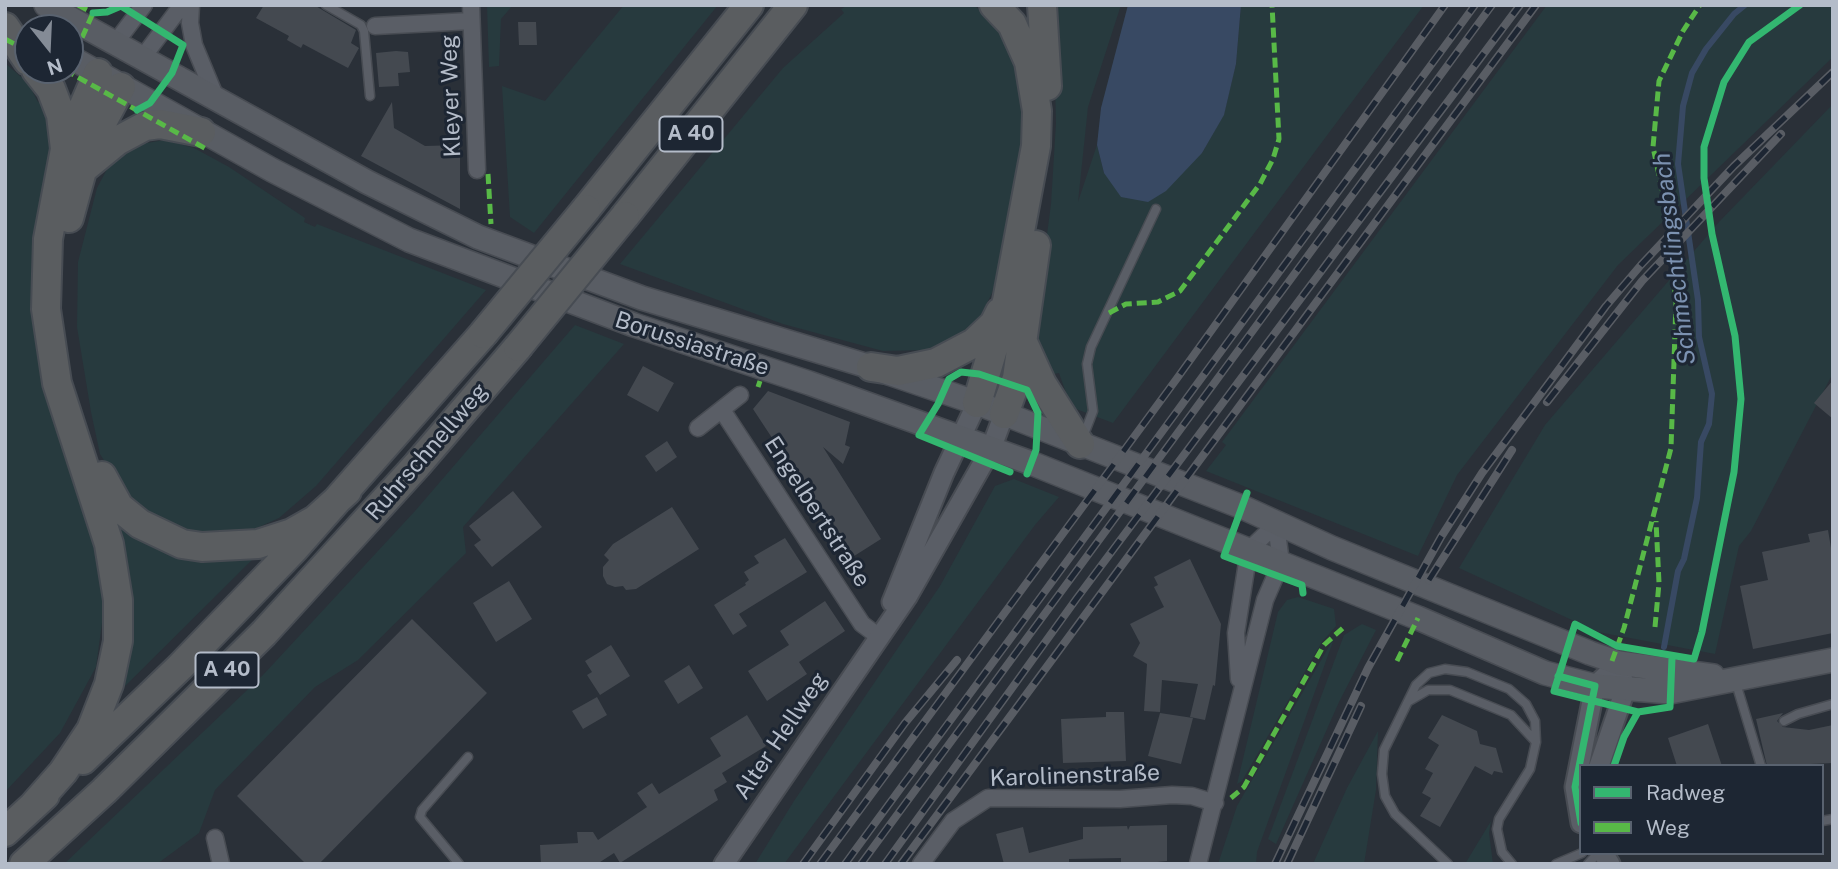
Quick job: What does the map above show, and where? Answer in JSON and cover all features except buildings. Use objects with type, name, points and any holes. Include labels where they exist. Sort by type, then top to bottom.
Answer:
[{"type":"highway","name":"Ruhrschnellweg","points":[[5,832],[180,667],[347,491],[483,334],[749,5]]},
{"type":"highway","name":"Ruhrschnellweg","points":[[24,864],[104,790],[264,633],[417,465],[518,347],[793,5]]},
{"type":"highway","points":[[756,52],[807,5]]},
{"type":"highway","points":[[977,402],[1007,301],[1034,159],[1037,111],[1024,48],[1012,24],[994,5]]},
{"type":"highway","points":[[1004,414],[1017,378],[1045,167],[1047,82],[1042,5]]},
{"type":"highway","points":[[33,806],[63,772],[91,730],[111,677],[119,626],[109,544],[66,415],[50,347],[46,309],[47,250],[73,159],[110,80]]},
{"type":"highway","points":[[47,84],[61,115],[73,159],[71,206],[62,272],[65,345],[88,444],[119,507],[140,524],[182,544],[239,547],[292,533],[315,520],[347,491]]},
{"type":"highway","points":[[73,159],[145,126],[160,124],[201,132]]},
{"type":"highway","points":[[871,367],[907,370],[951,357],[974,343],[994,324],[1007,301]]},
{"type":"highway","points":[[1022,340],[1042,384],[1080,444]]},
{"type":"main road","name":"Borussiastraße","points":[[46,5],[356,177],[478,237],[642,298],[977,402],[1619,663],[1734,678]]},
{"type":"main road","points":[[110,80],[116,42]]},
{"type":"main road","points":[[110,80],[143,57]]},
{"type":"main road","name":"Borussiastraße","points":[[84,65],[331,202],[422,245],[634,326],[809,383],[991,449],[1249,550],[1545,673],[1595,686],[1670,692],[1833,660]]},
{"type":"street","points":[[116,42],[144,5]]},
{"type":"street","points":[[143,57],[182,5]]},
{"type":"street","points":[[191,5],[190,23],[194,45],[216,97]]},
{"type":"street","name":"Kleyer Weg","points":[[375,26],[471,13],[477,170]]},
{"type":"street","points":[[698,428],[740,395]]},
{"type":"street","name":"Alter Hellweg","points":[[878,636],[944,473],[963,439],[977,402]]},
{"type":"street","name":"Engelbertstraße","points":[[722,410],[862,624],[878,636]]},
{"type":"street","name":"Alter Hellweg","points":[[724,864],[907,597],[991,449],[1004,414]]},
{"type":"street","points":[[1239,696],[1236,633],[1249,550],[1276,524]]},
{"type":"street","points":[[1198,864],[1265,600],[1281,563],[1276,524]]},
{"type":"street","points":[[1580,764],[1595,686],[1619,663]]},
{"type":"street","points":[[1600,764],[1625,690],[1619,663]]},
{"type":"street","points":[[1579,767],[1575,787],[1579,811]]},
{"type":"street","name":"Karolinenstraße","points":[[921,864],[953,821],[988,798],[1120,799],[1172,795],[1192,796],[1215,803]]},
{"type":"street","points":[[215,838],[221,864]]},
{"type":"lane","points":[[326,5],[361,25],[365,31],[370,96]]},
{"type":"lane","points":[[1080,444],[1093,411],[1087,364],[1091,347],[1156,209]]},
{"type":"lane","points":[[1448,864],[1408,830],[1385,796],[1384,750],[1416,685],[1429,673],[1445,669],[1467,672],[1509,689],[1526,704],[1535,721],[1536,742],[1530,769],[1499,819],[1497,839],[1502,852],[1512,864]]},
{"type":"lane","points":[[1734,678],[1753,727],[1761,764]]},
{"type":"lane","points":[[1406,703],[1428,690],[1450,690],[1511,715],[1536,742]]},
{"type":"lane","points":[[1784,721],[1798,714],[1833,705]]},
{"type":"lane","points":[[459,864],[421,817],[422,810],[468,757]]},
{"type":"lane","points":[[1556,864],[1579,854]]},
{"type":"green space","points":[[487,5],[513,5],[501,19],[499,66],[489,67]]},
{"type":"green space","points":[[624,5],[718,5],[534,233],[510,217],[502,86],[545,101]]},
{"type":"green space","points":[[848,5],[974,5],[1003,33],[1021,76],[1028,132],[1007,236],[992,293],[976,325],[957,343],[954,339],[929,350],[883,351],[783,324],[620,264],[783,68],[844,13],[841,9]]},
{"type":"green space","points":[[1053,5],[1121,5],[1088,107],[1078,202],[1097,145],[1104,173],[1202,153],[1224,114],[1236,64],[1241,5],[1424,5],[1113,423],[1071,407],[1059,373],[1044,376],[1035,326],[1051,204],[1056,123]]},
{"type":"green space","points":[[1547,5],[1701,5],[1701,9],[1705,5],[1833,5],[1833,57],[1618,265],[1457,475],[1418,556],[1206,471],[1226,445],[1222,442]]},
{"type":"green space","points":[[5,63],[14,71],[14,84],[29,84],[38,102],[45,100],[54,149],[37,282],[98,552],[105,601],[96,667],[60,733],[5,792]]},
{"type":"green space","points":[[1833,104],[1833,373],[1751,531],[1739,546],[1715,654],[1598,632],[1459,568],[1545,425],[1719,222]]},
{"type":"green space","points":[[165,140],[194,148],[229,167],[305,218],[304,222],[315,227],[317,224],[486,290],[316,486],[279,518],[241,535],[222,538],[174,531],[146,516],[125,494],[100,454],[91,412],[77,327],[78,262],[97,188],[112,160],[135,145]]},
{"type":"green space","points":[[575,325],[624,344],[463,527],[466,553],[358,660],[315,687],[215,790],[199,833],[157,864],[64,864],[263,675],[415,511]]},
{"type":"green space","points":[[1014,479],[1059,497],[1035,525],[784,864],[755,864],[794,801],[940,586],[995,486]]},
{"type":"green space","points":[[112,516],[263,549],[108,703]]},
{"type":"green space","points":[[1298,597],[1334,609],[1336,626],[1322,642],[1242,781],[1237,784],[1278,612],[1287,600]]},
{"type":"green space","points":[[1362,624],[1376,630],[1339,702],[1276,844],[1268,839],[1344,635]]},
{"type":"green space","points":[[1335,636],[1257,852],[1256,864],[1218,864],[1237,806]]},
{"type":"green space","points":[[1378,731],[1376,790],[1364,864],[1313,864],[1347,788]]},
{"type":"green space","points":[[1491,821],[1489,833],[1493,864],[1465,864]]},
{"type":"water","points":[[1128,5],[1241,5],[1236,64],[1224,115],[1202,153],[1166,191],[1148,202],[1121,197],[1104,173],[1097,145],[1101,108]]},
{"type":"waterway","name":"Schmechtlingsbach","points":[[1664,647],[1678,571],[1684,559],[1697,498],[1701,442],[1709,424],[1712,394],[1699,337],[1698,300],[1678,164],[1683,106],[1692,73],[1706,49],[1734,14],[1745,5]]},
{"type":"railway","points":[[820,864],[1178,377],[1445,5]]},
{"type":"railway","points":[[845,864],[1475,5]]},
{"type":"railway","points":[[861,864],[1492,5]]},
{"type":"railway","points":[[885,864],[1077,598],[1520,5]]},
{"type":"railway","points":[[901,864],[1536,5]]},
{"type":"railway","points":[[1275,864],[1368,668],[1441,537],[1482,473],[1606,306],[1641,265],[1734,166],[1833,72]]},
{"type":"railway","points":[[1547,402],[1642,281],[1781,134]]},
{"type":"railway","points":[[1429,580],[1512,450]]},
{"type":"railway","points":[[803,864],[905,723],[957,660]]},
{"type":"railway","points":[[1287,864],[1361,706]]},
{"type":"marked path","points":[[78,5],[93,13]]},
{"type":"marked path","points":[[1109,313],[1126,304],[1158,302],[1180,291],[1260,184],[1273,159],[1279,139],[1272,5]]},
{"type":"marked path","points":[[1612,661],[1624,628],[1671,448],[1676,303],[1668,217],[1653,147],[1659,81],[1683,31],[1700,5]]},
{"type":"marked path","points":[[84,33],[93,13]]},
{"type":"marked path","points":[[5,39],[14,44]]},
{"type":"marked path","points":[[84,81],[208,150]]},
{"type":"marked path","points":[[488,174],[491,224]]},
{"type":"marked path","points":[[758,387],[760,381]]},
{"type":"marked path","points":[[1655,627],[1659,583],[1656,521]]},
{"type":"marked path","points":[[1397,661],[1418,618]]},
{"type":"marked path","points":[[1231,798],[1244,787],[1324,645],[1344,627]]},
{"type":"cycle path","points":[[1638,712],[1554,691],[1575,624],[1617,646],[1694,659],[1702,632],[1734,472],[1741,399],[1735,336],[1712,234],[1704,178],[1704,147],[1724,82],[1749,42],[1800,5]]},
{"type":"cycle path","points":[[93,13],[107,12],[121,6],[183,45],[172,73],[150,103],[137,110]]},
{"type":"cycle path","points":[[1010,472],[919,435],[938,404],[949,379],[961,372],[979,374],[1027,390],[1038,413],[1036,450],[1027,474]]},
{"type":"cycle path","points":[[1247,493],[1224,556],[1302,585],[1303,593]]},
{"type":"cycle path","points":[[1615,764],[1624,737],[1638,712],[1670,707],[1672,658]]},
{"type":"cycle path","points":[[1558,676],[1595,686],[1580,764]]},
{"type":"cycle path","points":[[1579,767],[1575,787],[1579,811]]}]
